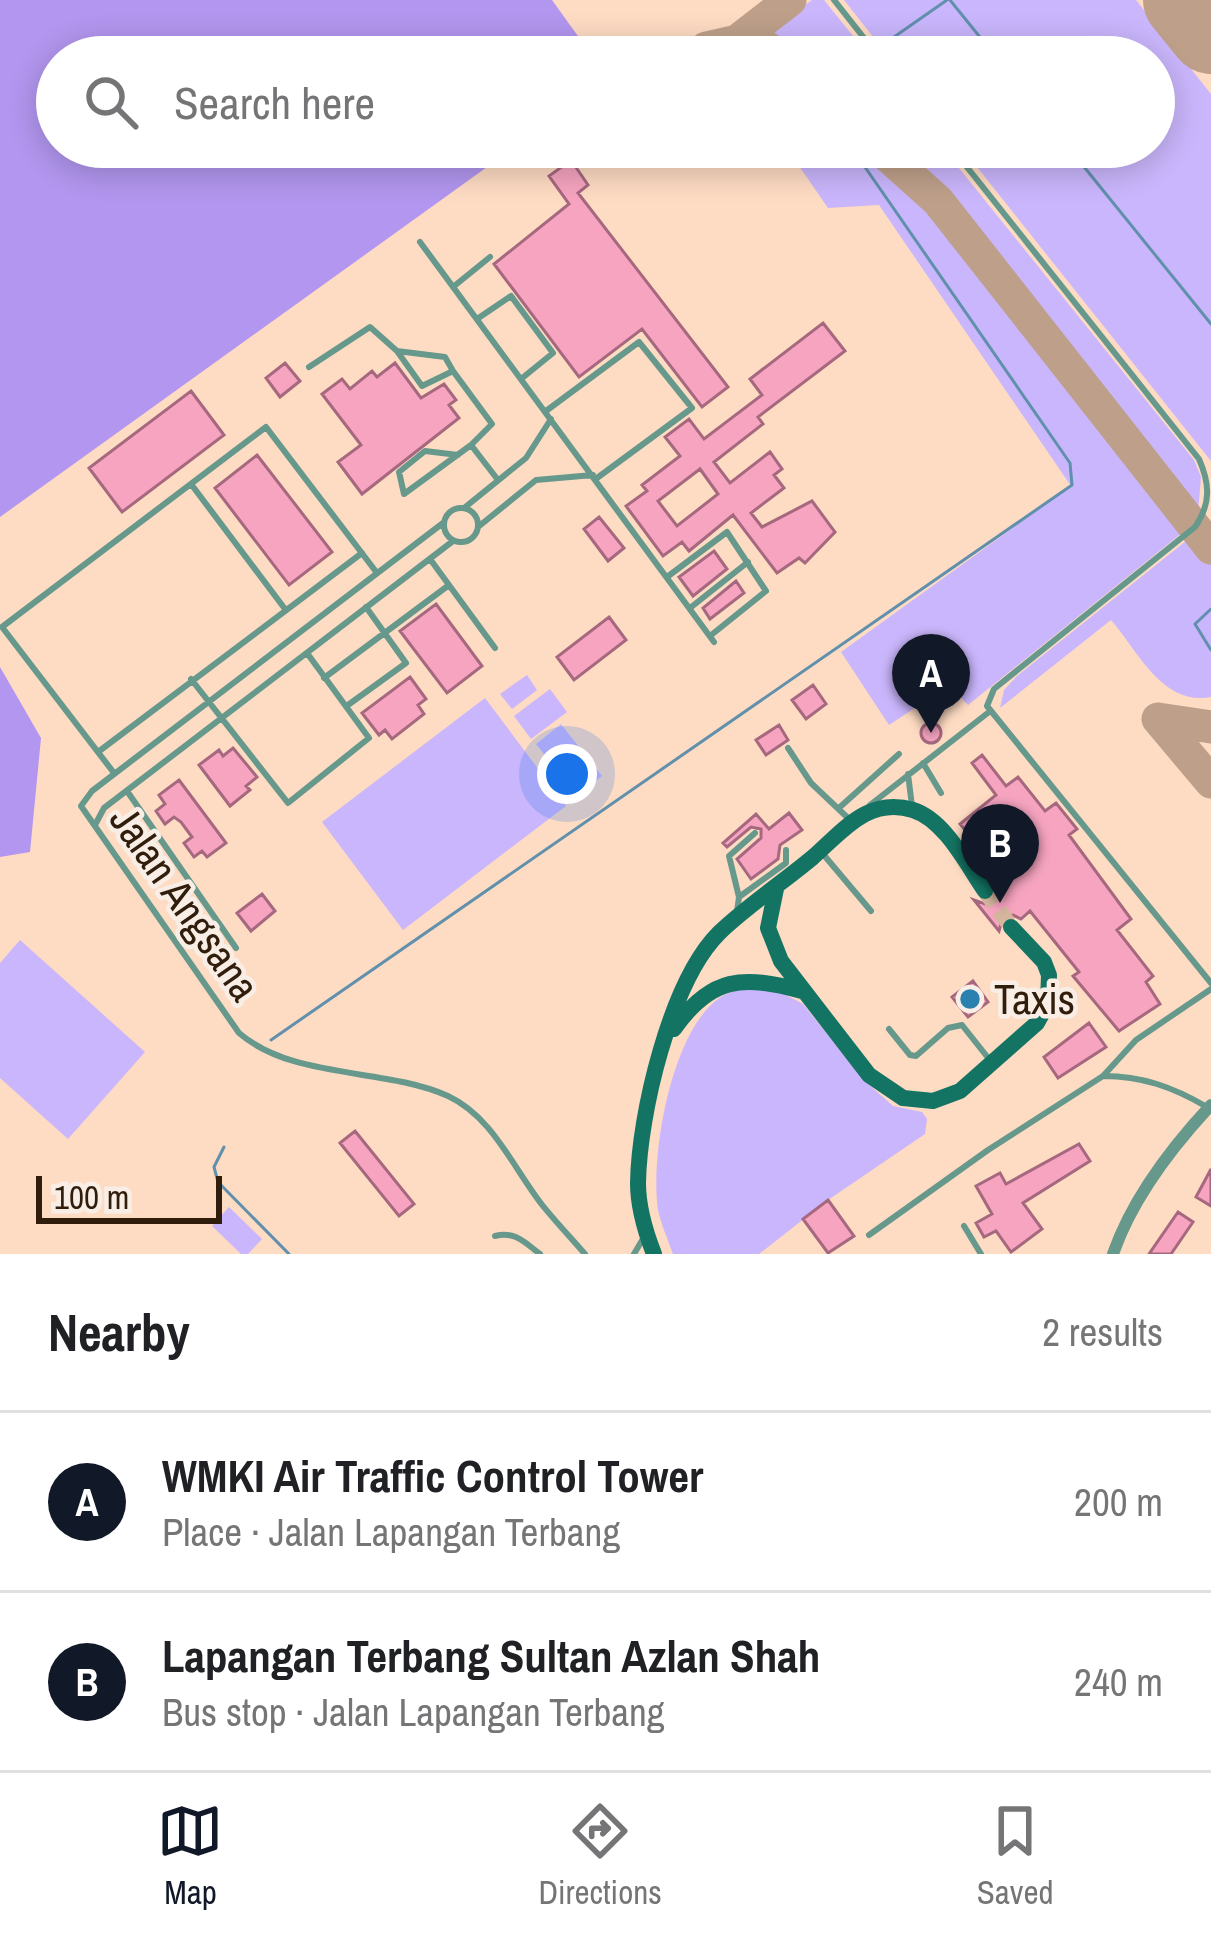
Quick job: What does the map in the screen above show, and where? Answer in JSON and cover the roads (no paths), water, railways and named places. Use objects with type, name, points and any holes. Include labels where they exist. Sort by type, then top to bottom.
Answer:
[{"type":"street","points":[[654,1254],[638,1181],[663,1046],[685,985],[718,934],[820,851],[852,814],[879,807],[912,810],[934,823],[965,863],[980,895]]},
{"type":"street","points":[[776,888],[768,917],[770,938],[802,992],[869,1075],[903,1098],[943,1098],[960,1091],[1037,1023],[1048,1003],[1049,975],[1044,962],[1012,932]]},
{"type":"street","points":[[663,1046],[688,1009],[728,982],[764,981],[802,992]]},
{"type":"street","points":[[1113,1254],[1145,1190],[1210,1106]]},
{"type":"lane","points":[[834,0],[862,36]]},
{"type":"lane","points":[[869,1235],[1103,1076],[1136,1040],[1211,986],[989,712],[988,697],[1195,527],[1209,489],[1199,459],[968,168]]},
{"type":"lane","points":[[420,242],[712,639],[766,595],[766,587],[727,532],[667,577]]},
{"type":"lane","points":[[453,287],[490,257]]},
{"type":"lane","points":[[477,319],[512,296],[554,353],[521,379]]},
{"type":"lane","points":[[310,367],[370,327],[398,351],[422,386],[453,371]]},
{"type":"lane","points":[[377,574],[266,428],[2,627],[115,774],[207,703],[377,574],[443,523],[447,514],[464,508],[526,458],[548,415],[639,341],[692,408],[594,477],[536,480],[464,542],[453,541],[443,523]]},
{"type":"lane","points":[[398,351],[446,357],[492,424],[471,445],[458,455],[404,494],[399,472],[425,451],[458,455]]},
{"type":"lane","points":[[471,445],[499,480]]},
{"type":"lane","points":[[191,484],[285,609]]},
{"type":"lane","points":[[464,508],[477,518],[478,527]]},
{"type":"lane","points":[[94,825],[104,808],[453,541]]},
{"type":"lane","points":[[98,752],[362,553]]},
{"type":"lane","points":[[430,559],[496,647]]},
{"type":"lane","points":[[690,608],[748,562]]},
{"type":"lane","points":[[324,678],[449,585]]},
{"type":"lane","points":[[348,706],[406,663],[366,607]]},
{"type":"lane","points":[[190,679],[288,802],[369,738],[307,653]]},
{"type":"lane","points":[[852,814],[989,712]]},
{"type":"lane","points":[[788,748],[812,783],[852,814]]},
{"type":"lane","points":[[852,814],[899,754]]},
{"type":"lane","points":[[923,763],[941,793]]},
{"type":"lane","name":"Jalan Angsana","points":[[115,774],[81,806],[239,1033],[257,1049],[416,1084],[470,1109],[585,1254]]},
{"type":"lane","points":[[908,774],[912,810]]},
{"type":"lane","points":[[127,791],[236,948]]},
{"type":"lane","points":[[735,921],[740,897],[729,856],[755,833]]},
{"type":"lane","points":[[740,897],[786,862],[786,850]]},
{"type":"lane","points":[[820,851],[872,911]]},
{"type":"lane","points":[[889,1029],[916,1056],[949,1028],[962,1025],[992,1063]]},
{"type":"lane","points":[[1103,1076],[1134,1076],[1210,1106]]},
{"type":"lane","points":[[964,1226],[981,1254]]},
{"type":"lane","points":[[634,1254],[646,1233]]},
{"type":"lane","points":[[495,1236],[517,1236],[539,1254]]},
{"type":"waterway","points":[[895,36],[947,0]]},
{"type":"waterway","points":[[950,0],[979,36]]},
{"type":"waterway","points":[[271,1040],[1072,485],[1070,463],[866,168]]},
{"type":"waterway","points":[[1085,168],[1211,324]]},
{"type":"waterway","points":[[1211,609],[1195,624],[1211,650]]},
{"type":"waterway","points":[[224,1147],[214,1167],[218,1182],[289,1254]]},
{"type":"tunnel","points":[[985,891],[1011,927]]},
{"type":"place","name":"WMKI Air Traffic Control Tower","points":[[931,733]]},
{"type":"place","name":"Lapangan Terbang Sultan Azlan Shah","points":[[1000,903]]},
{"type":"place","name":"Taxis","points":[[970,999]]}]
